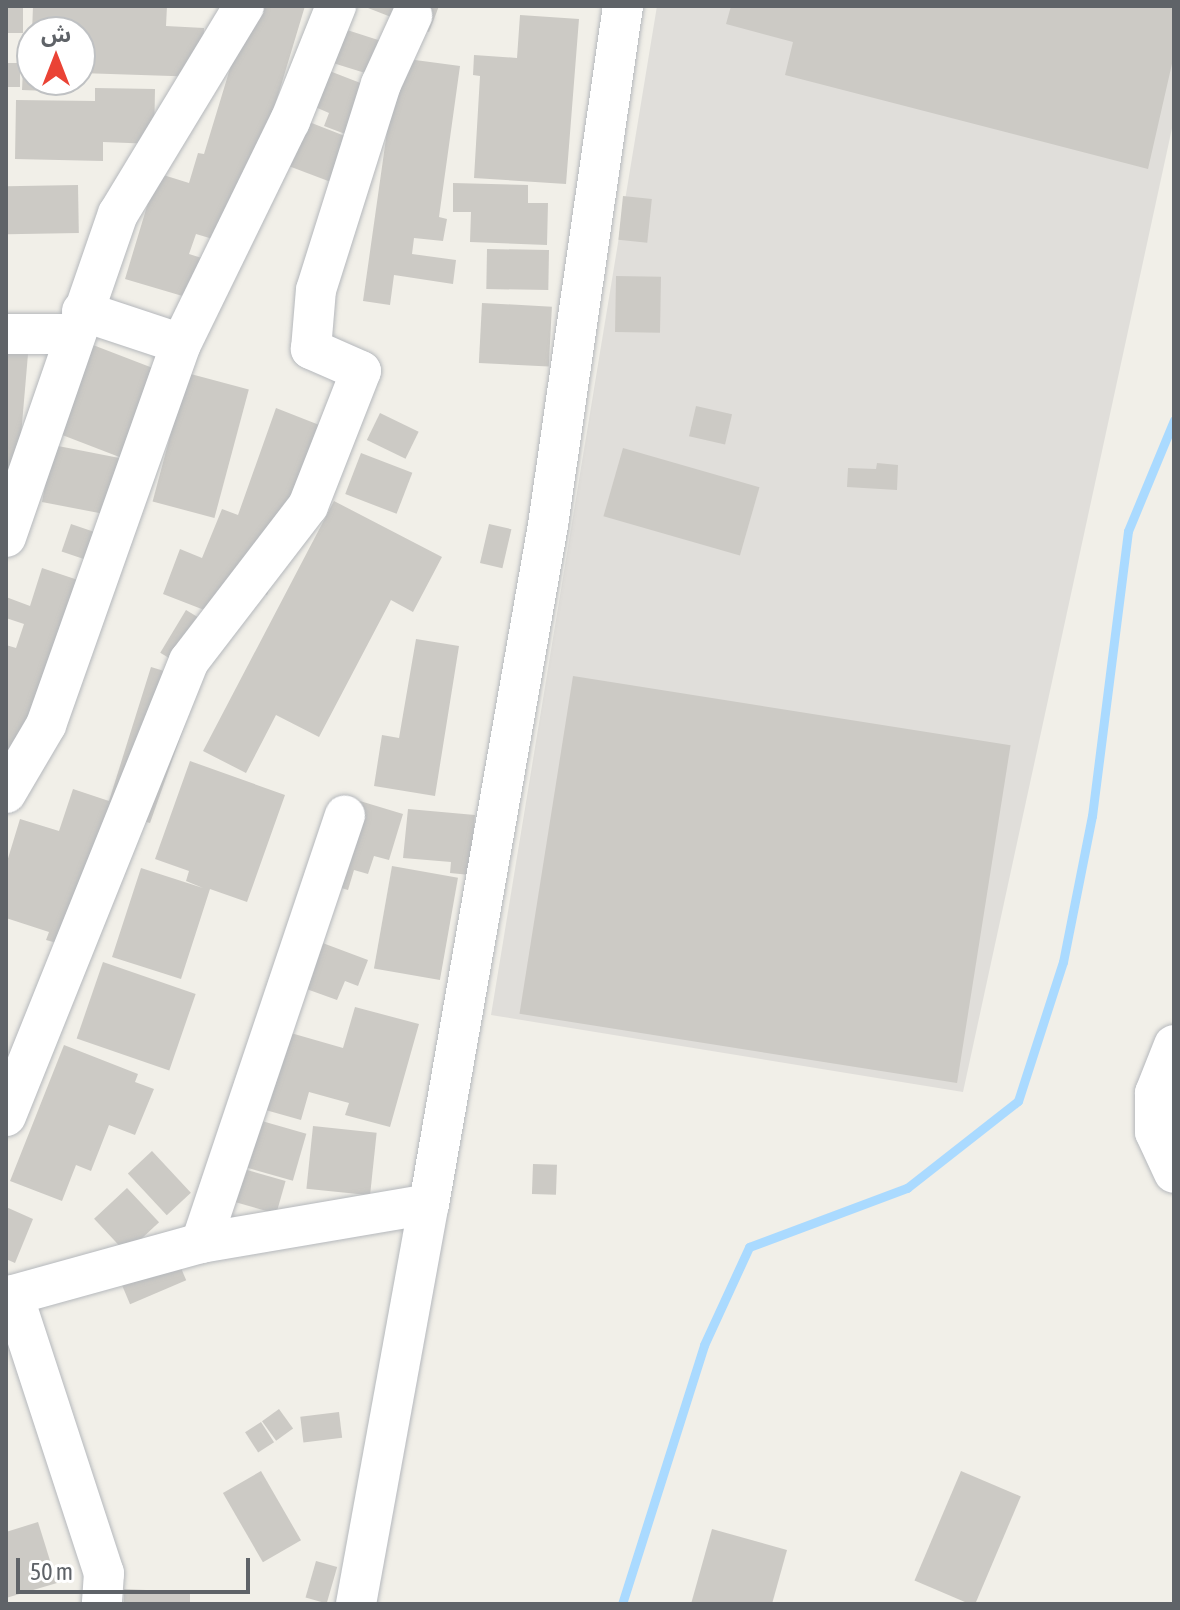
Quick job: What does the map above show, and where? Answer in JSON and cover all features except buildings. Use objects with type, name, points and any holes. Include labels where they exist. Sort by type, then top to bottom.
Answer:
[{"type":"street","points":[[6,537],[78,322],[118,214],[244,6]]},
{"type":"street","points":[[6,793],[46,725],[181,344],[290,121],[336,6]]},
{"type":"street","points":[[356,1604],[548,525],[623,6]]},
{"type":"street","points":[[6,1116],[189,661],[308,506],[361,371],[311,349],[316,290],[381,84],[412,16]]},
{"type":"street","points":[[6,334],[78,322],[181,344]]},
{"type":"street","points":[[201,1243],[345,816]]},
{"type":"street","points":[[1174,1045],[1155,1093],[1155,1132],[1174,1173]]},
{"type":"street","points":[[102,1604],[104,1573],[9,1296],[201,1243],[429,1204]]},
{"type":"shaded area","points":[[657,6],[1174,6],[1174,119],[963,1092],[491,1015]]},
{"type":"waterway","points":[[622,1604],[704,1345],[749,1247],[907,1188],[1018,1101],[1063,962],[1092,816],[1128,531],[1174,420]]}]
